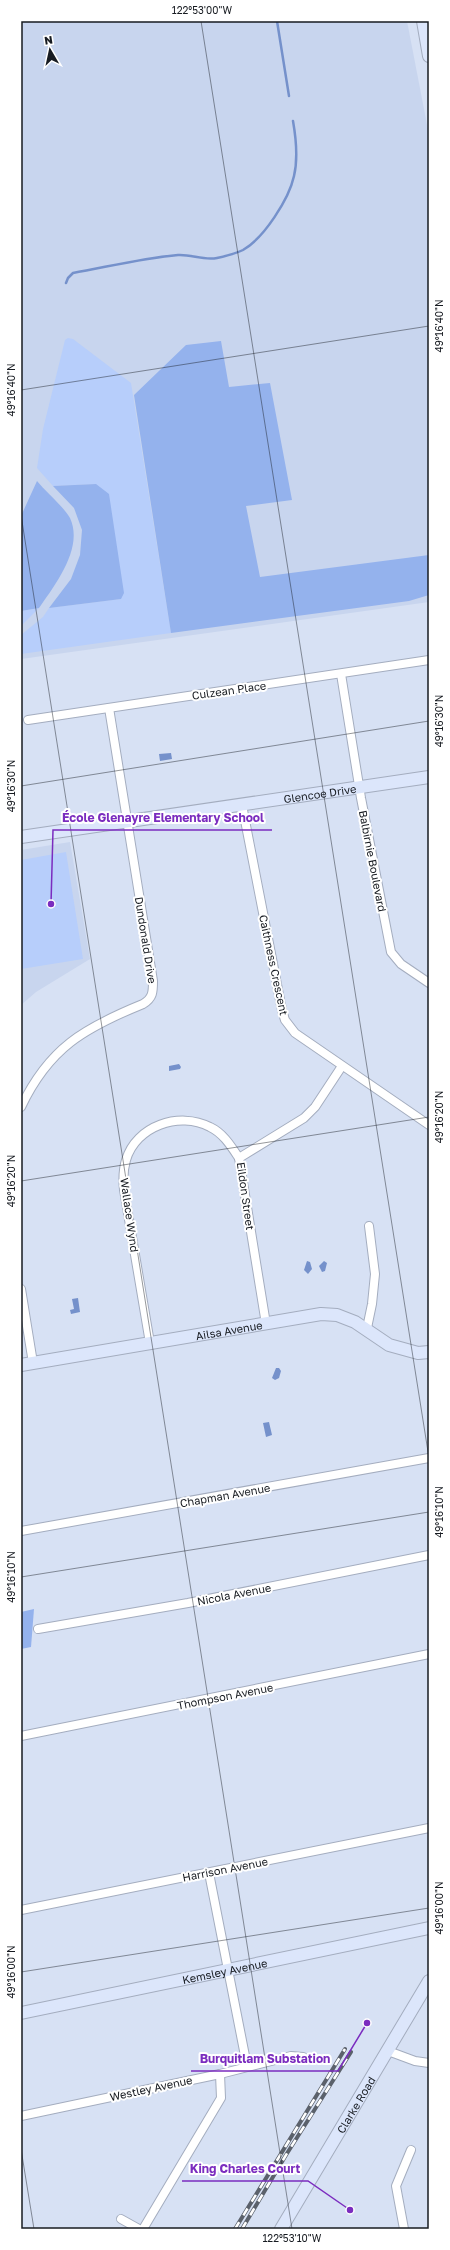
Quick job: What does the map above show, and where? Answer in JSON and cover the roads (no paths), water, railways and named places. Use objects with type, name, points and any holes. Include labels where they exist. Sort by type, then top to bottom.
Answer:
[{"type":"street","points":[[423,21],[429,56]]},
{"type":"street","name":"Culzean Place","points":[[28,720],[429,660]]},
{"type":"street","name":"Balbirnie Boulevard","points":[[341,674],[359,788],[392,952],[396,960],[429,983]]},
{"type":"street","name":"Dundonald Drive","points":[[21,1107],[43,1068],[76,1037],[97,1023],[150,1000],[153,992],[153,981],[126,821],[110,708]]},
{"type":"street","name":"Glencoe Drive","points":[[21,837],[429,777]]},
{"type":"street","name":"Caithness Crescent","points":[[242,805],[285,1020],[295,1033],[429,1125]]},
{"type":"street","name":"Eildon Street","points":[[266,1324],[239,1158],[304,1118],[315,1107],[342,1066]]},
{"type":"street","name":"Wallace Wynd","points":[[150,1343],[124,1190],[123,1175],[126,1159],[132,1146],[140,1136],[152,1128],[164,1123],[178,1120],[194,1121],[210,1127],[226,1140],[239,1158]]},
{"type":"street","points":[[366,1328],[372,1304],[375,1274],[369,1226]]},
{"type":"street","points":[[21,1289],[27,1364]]},
{"type":"street","name":"Ailsa Avenue","points":[[27,1364],[321,1314],[337,1315],[366,1328],[389,1345],[418,1354],[429,1352]]},
{"type":"street","name":"Chapman Avenue","points":[[21,1531],[429,1458]]},
{"type":"street","name":"Nicola Avenue","points":[[38,1629],[188,1603],[429,1555]]},
{"type":"street","name":"Thompson Avenue","points":[[21,1736],[429,1654]]},
{"type":"street","name":"Harrison Avenue","points":[[21,1910],[429,1828]]},
{"type":"street","points":[[208,1873],[247,2066]]},
{"type":"street","name":"Kemsley Avenue","points":[[21,2013],[429,1928]]},
{"type":"street","name":"Clarke Road","points":[[281,2229],[429,1981]]},
{"type":"street","points":[[388,2051],[415,2061],[429,2063]]},
{"type":"street","name":"Westley Avenue","points":[[21,2116],[220,2074],[291,2056],[303,2056]]},
{"type":"street","points":[[143,2229],[221,2098],[220,2074]]},
{"type":"street","points":[[404,2229],[396,2186],[411,2150]]},
{"type":"street","points":[[121,2219],[138,2229]]},
{"type":"waterway","points":[[277,21],[289,96]]},
{"type":"waterway","points":[[66,283],[68,278],[73,273],[138,260],[178,255],[212,259],[243,250],[259,237],[287,196],[295,169],[296,141],[293,121]]},
{"type":"railway","points":[[235,2229],[345,2049]]},
{"type":"railway","points":[[242,2229],[286,2155],[351,2052]]},
{"type":"place","name":"École Glenayre Elementary School","points":[[51,904]]},
{"type":"place","name":"Burquitlam Substation","points":[[367,2023]]},
{"type":"place","name":"King Charles Court","points":[[350,2210]]}]
